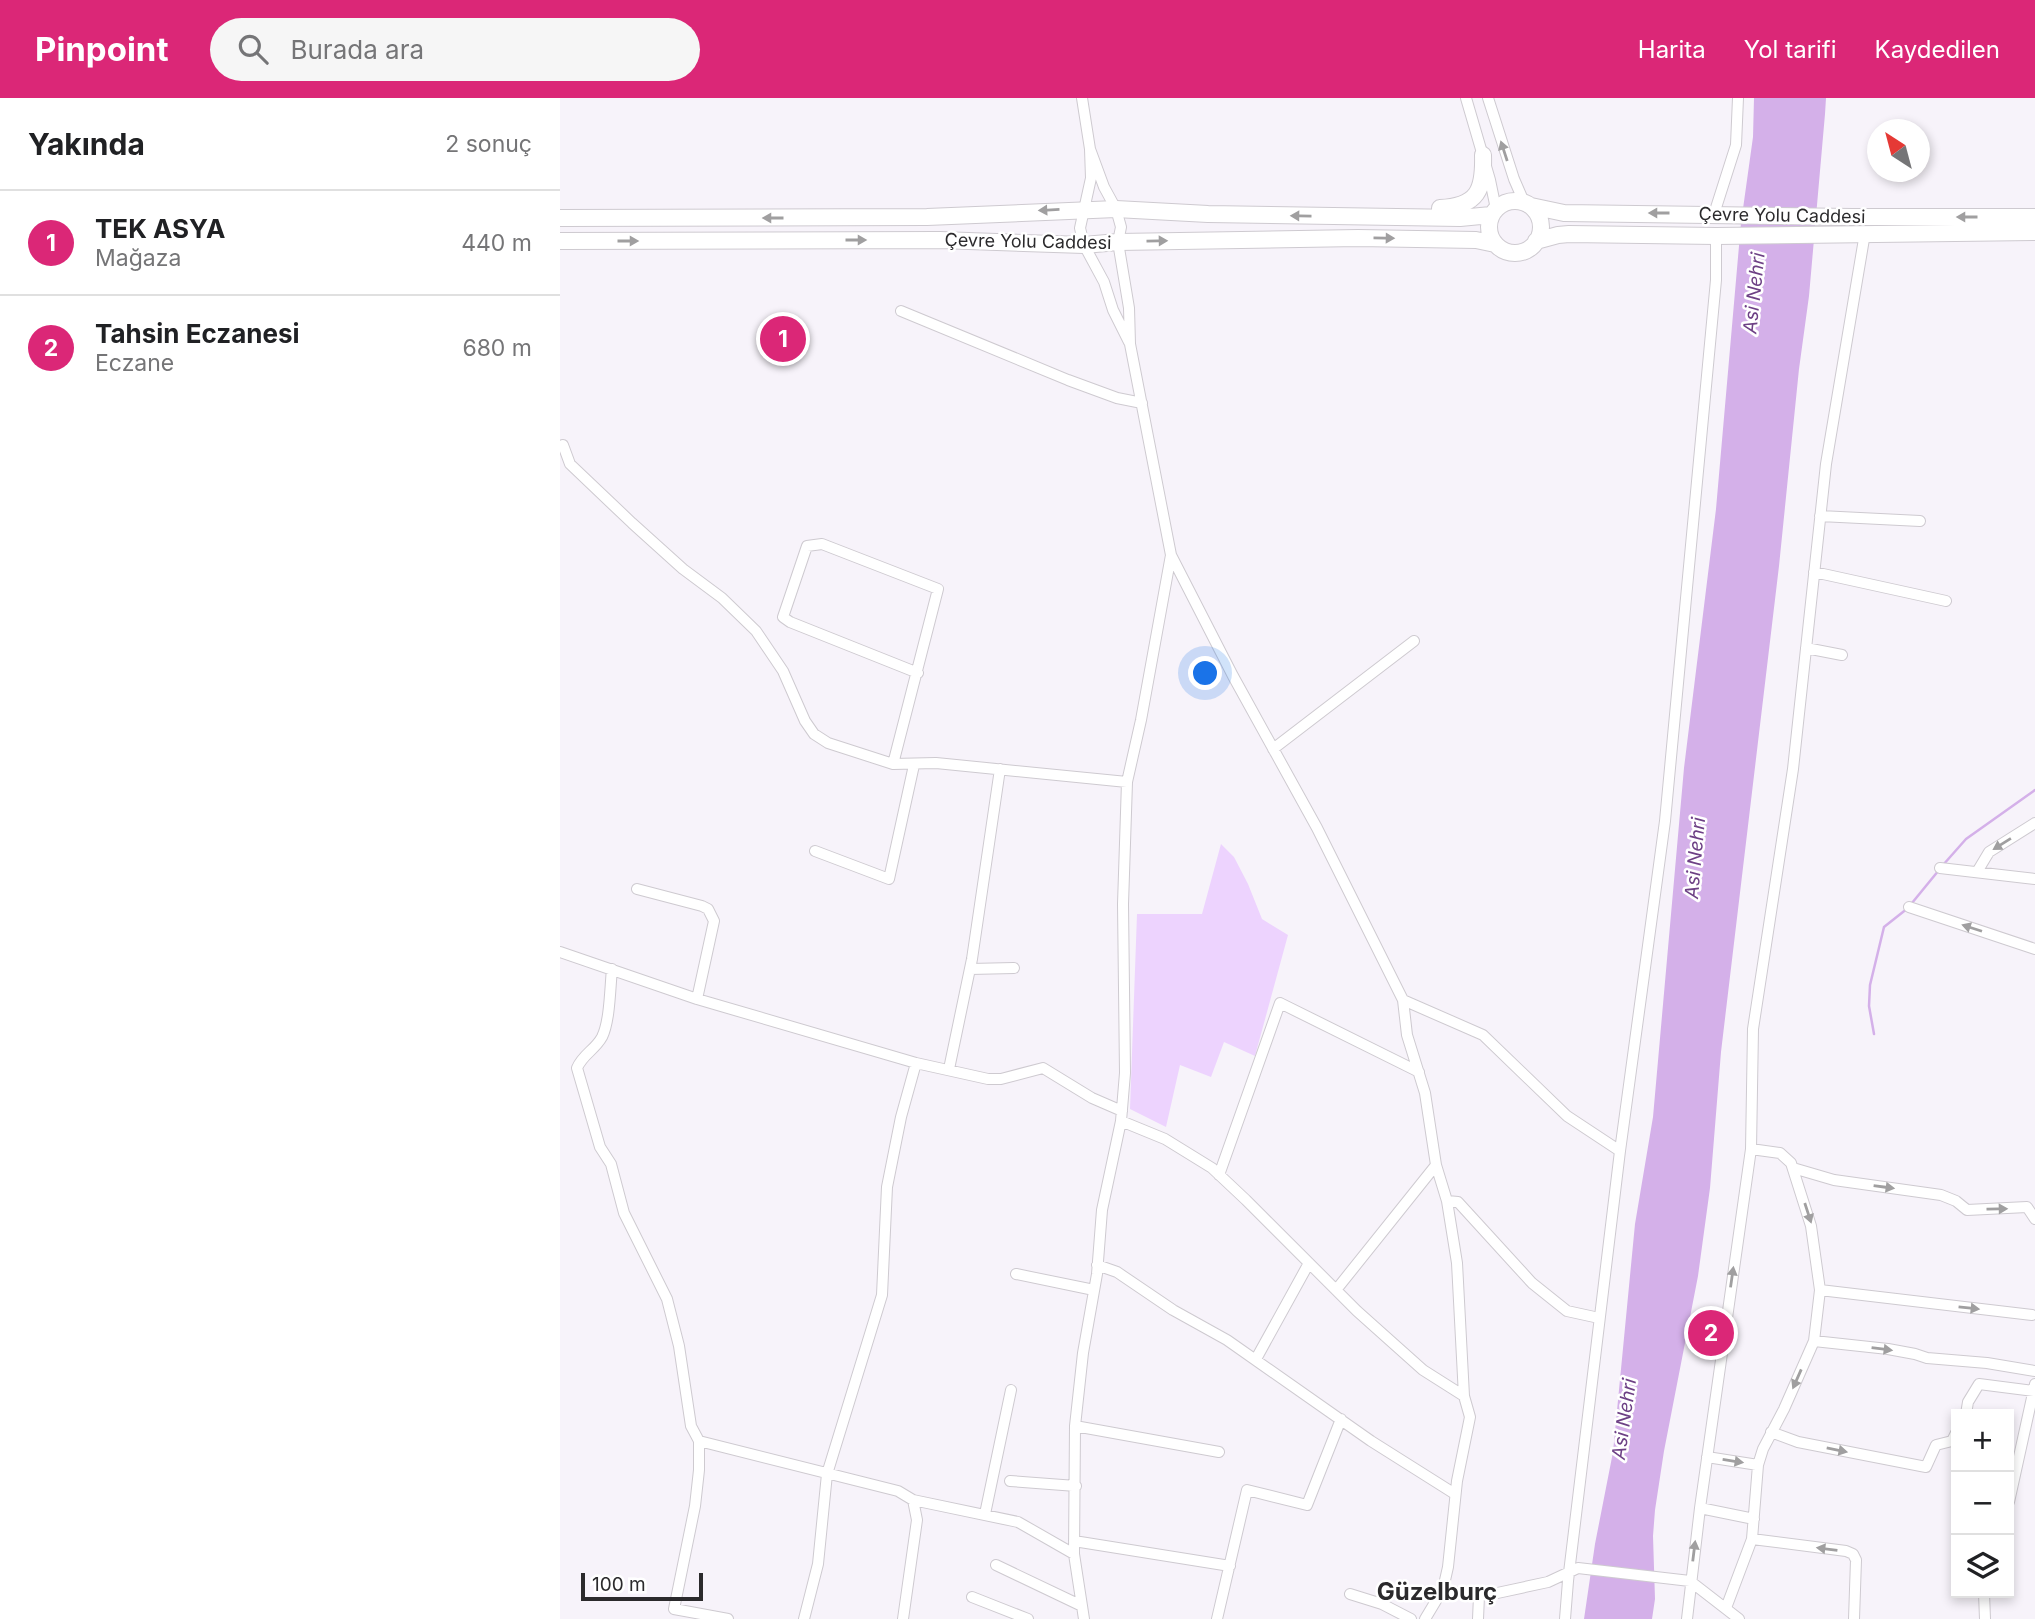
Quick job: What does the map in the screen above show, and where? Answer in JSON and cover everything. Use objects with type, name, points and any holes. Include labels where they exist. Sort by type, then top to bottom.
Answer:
[{"type":"highway","points":[[1408,217],[1420,211],[1458,208],[1468,202],[1480,186],[1483,155]]},
{"type":"highway","name":"Çevre Yolu Caddesi","points":[[560,218],[927,217],[1084,209],[1460,218],[1494,212],[1509,201],[1564,213],[1721,214],[1856,228],[2035,232]]},
{"type":"highway","points":[[1527,204],[1541,226],[1536,241]]},
{"type":"highway","points":[[1494,212],[1489,230],[1495,244]]},
{"type":"highway","name":"Çevre Yolu Caddesi","points":[[560,241],[940,240],[1084,245],[1118,242],[1358,238],[1476,240],[1516,252],[1524,251],[1536,241],[1569,234],[1720,236],[2035,217]]},
{"type":"street","points":[[1082,98],[1090,149],[1091,178],[1080,228],[1084,245],[1104,282],[1113,310],[1130,344]]},
{"type":"street","points":[[1466,98],[1483,155],[1494,212]]},
{"type":"street","points":[[1488,98],[1514,179],[1527,204]]},
{"type":"street","points":[[1721,214],[1736,145],[1738,98]]},
{"type":"street","points":[[1090,149],[1121,227],[1118,242],[1129,307],[1130,344],[1171,555],[1233,676],[1317,828],[1403,1000],[1407,1035],[1426,1093],[1436,1165],[1447,1201],[1457,1263],[1464,1396],[1470,1417],[1455,1494],[1448,1567],[1443,1589],[1425,1619]]},
{"type":"street","points":[[1687,1619],[1685,1580],[1700,1508],[1751,1149],[1754,1029],[1793,769],[1820,516],[1856,228]]},
{"type":"street","points":[[1566,1619],[1574,1570],[1599,1318],[1619,1152],[1665,821],[1720,236]]},
{"type":"street","points":[[901,311],[1068,380],[1117,398],[1142,403]]},
{"type":"street","points":[[563,445],[570,464],[632,523],[722,598],[756,631],[783,671],[805,721],[814,734],[828,743],[893,764],[936,763],[1127,782]]},
{"type":"street","points":[[1820,516],[1920,522]]},
{"type":"street","points":[[893,764],[918,673],[937,589],[830,547],[814,544],[807,546],[783,617],[918,673]]},
{"type":"street","points":[[1084,1619],[1074,1554],[1075,1426],[1102,1210],[1122,1116],[1125,1073],[1123,904],[1127,782],[1171,555]]},
{"type":"street","points":[[1814,572],[1946,601]]},
{"type":"street","points":[[1273,749],[1414,641]]},
{"type":"street","points":[[1806,648],[1842,655]]},
{"type":"street","points":[[815,851],[888,879],[914,765]]},
{"type":"street","points":[[949,1069],[970,969],[1000,769]]},
{"type":"street","points":[[1977,872],[1989,852],[2035,823]]},
{"type":"street","points":[[1940,868],[2035,879]]},
{"type":"street","points":[[637,889],[702,906],[711,913],[713,921],[696,999]]},
{"type":"street","points":[[1909,907],[2035,949]]},
{"type":"street","points":[[560,953],[696,999],[916,1063],[988,1079],[1001,1079],[1043,1068],[1165,1139],[1219,1175],[1336,1290],[1423,1370],[1464,1396]]},
{"type":"street","points":[[970,969],[1014,968]]},
{"type":"street","points":[[612,969],[604,1033],[597,1044],[581,1058],[578,1068],[600,1147],[611,1164],[624,1213],[667,1299],[679,1346],[691,1426],[699,1441],[695,1506],[674,1609],[728,1619]]},
{"type":"street","points":[[1403,1000],[1483,1035],[1567,1116],[1619,1152]]},
{"type":"street","points":[[1219,1175],[1280,1003],[1419,1072]]},
{"type":"street","points":[[804,1619],[818,1564],[827,1474],[882,1295],[887,1187],[901,1117],[916,1063]]},
{"type":"street","points":[[1726,1608],[1752,1539],[1758,1465],[1814,1341],[1820,1290],[1811,1226],[1791,1163],[1780,1153],[1751,1149]]},
{"type":"street","points":[[1336,1290],[1436,1165]]},
{"type":"street","points":[[1793,1168],[1834,1180],[1941,1195],[1956,1200],[1967,1210],[2027,1207],[2035,1219]]},
{"type":"street","points":[[1447,1201],[1458,1202],[1532,1283],[1567,1311],[1599,1318]]},
{"type":"street","points":[[1256,1359],[1309,1263]]},
{"type":"street","points":[[1097,1265],[1117,1272],[1173,1310],[1256,1359],[1340,1419],[1455,1494]]},
{"type":"street","points":[[1016,1274],[1094,1290]]},
{"type":"street","points":[[1820,1290],[2032,1315]]},
{"type":"street","points":[[1814,1341],[2035,1371]]},
{"type":"street","points":[[1966,1409],[1979,1384],[2034,1387],[2014,1479]]},
{"type":"street","points":[[985,1514],[1011,1390]]},
{"type":"street","points":[[1217,1619],[1247,1490],[1307,1505],[1340,1419]]},
{"type":"street","points":[[1075,1426],[1219,1452]]},
{"type":"street","points":[[1772,1432],[1798,1443],[1926,1467],[1936,1446],[1951,1441]]},
{"type":"street","points":[[699,1441],[898,1491],[913,1500],[1018,1522],[1074,1554]]},
{"type":"street","points":[[1707,1457],[1758,1465]]},
{"type":"street","points":[[1010,1481],[1076,1486]]},
{"type":"street","points":[[902,1619],[918,1520],[913,1500]]},
{"type":"street","points":[[1700,1508],[1754,1519]]},
{"type":"street","points":[[1752,1539],[1853,1554],[1856,1560],[1854,1619]]},
{"type":"street","points":[[1074,1541],[1230,1566]]},
{"type":"street","points":[[996,1565],[1082,1606]]},
{"type":"street","points":[[1443,1589],[1479,1596],[1524,1588],[1574,1570],[1685,1580],[1739,1619]]},
{"type":"street","points":[[1350,1594],[1382,1604],[1411,1619]]},
{"type":"street","points":[[1478,1619],[1479,1596]]},
{"type":"street","points":[[972,1597],[1028,1619]]},
{"type":"street","points":[[1984,1598],[1985,1619]]},
{"type":"shaded area","points":[[1221,844],[1234,857],[1262,919],[1288,935],[1255,1056],[1224,1042],[1211,1077],[1180,1065],[1166,1127],[1130,1109],[1137,914],[1202,914]]},
{"type":"water","name":"Asi Nehri","points":[[1754,98],[1826,98],[1809,296],[1721,1052],[1710,1188],[1698,1276],[1655,1510],[1655,1599],[1652,1619],[1584,1619],[1613,1452],[1635,1224],[1653,1117],[1684,768],[1716,509],[1741,223],[1753,137]]},
{"type":"waterway","points":[[1943,865],[1966,839],[2035,790]]},
{"type":"waterway","points":[[1912,903],[1939,870]]},
{"type":"waterway","points":[[1874,1034],[1869,1006],[1870,985],[1884,927],[1908,908]]},
{"type":"place","name":"TEK ASYA","points":[[783,339]]},
{"type":"place","name":"Tahsin Eczanesi","points":[[1711,1333]]},
{"type":"district","name":"Güzelburç","points":[[1437,1591]]}]
